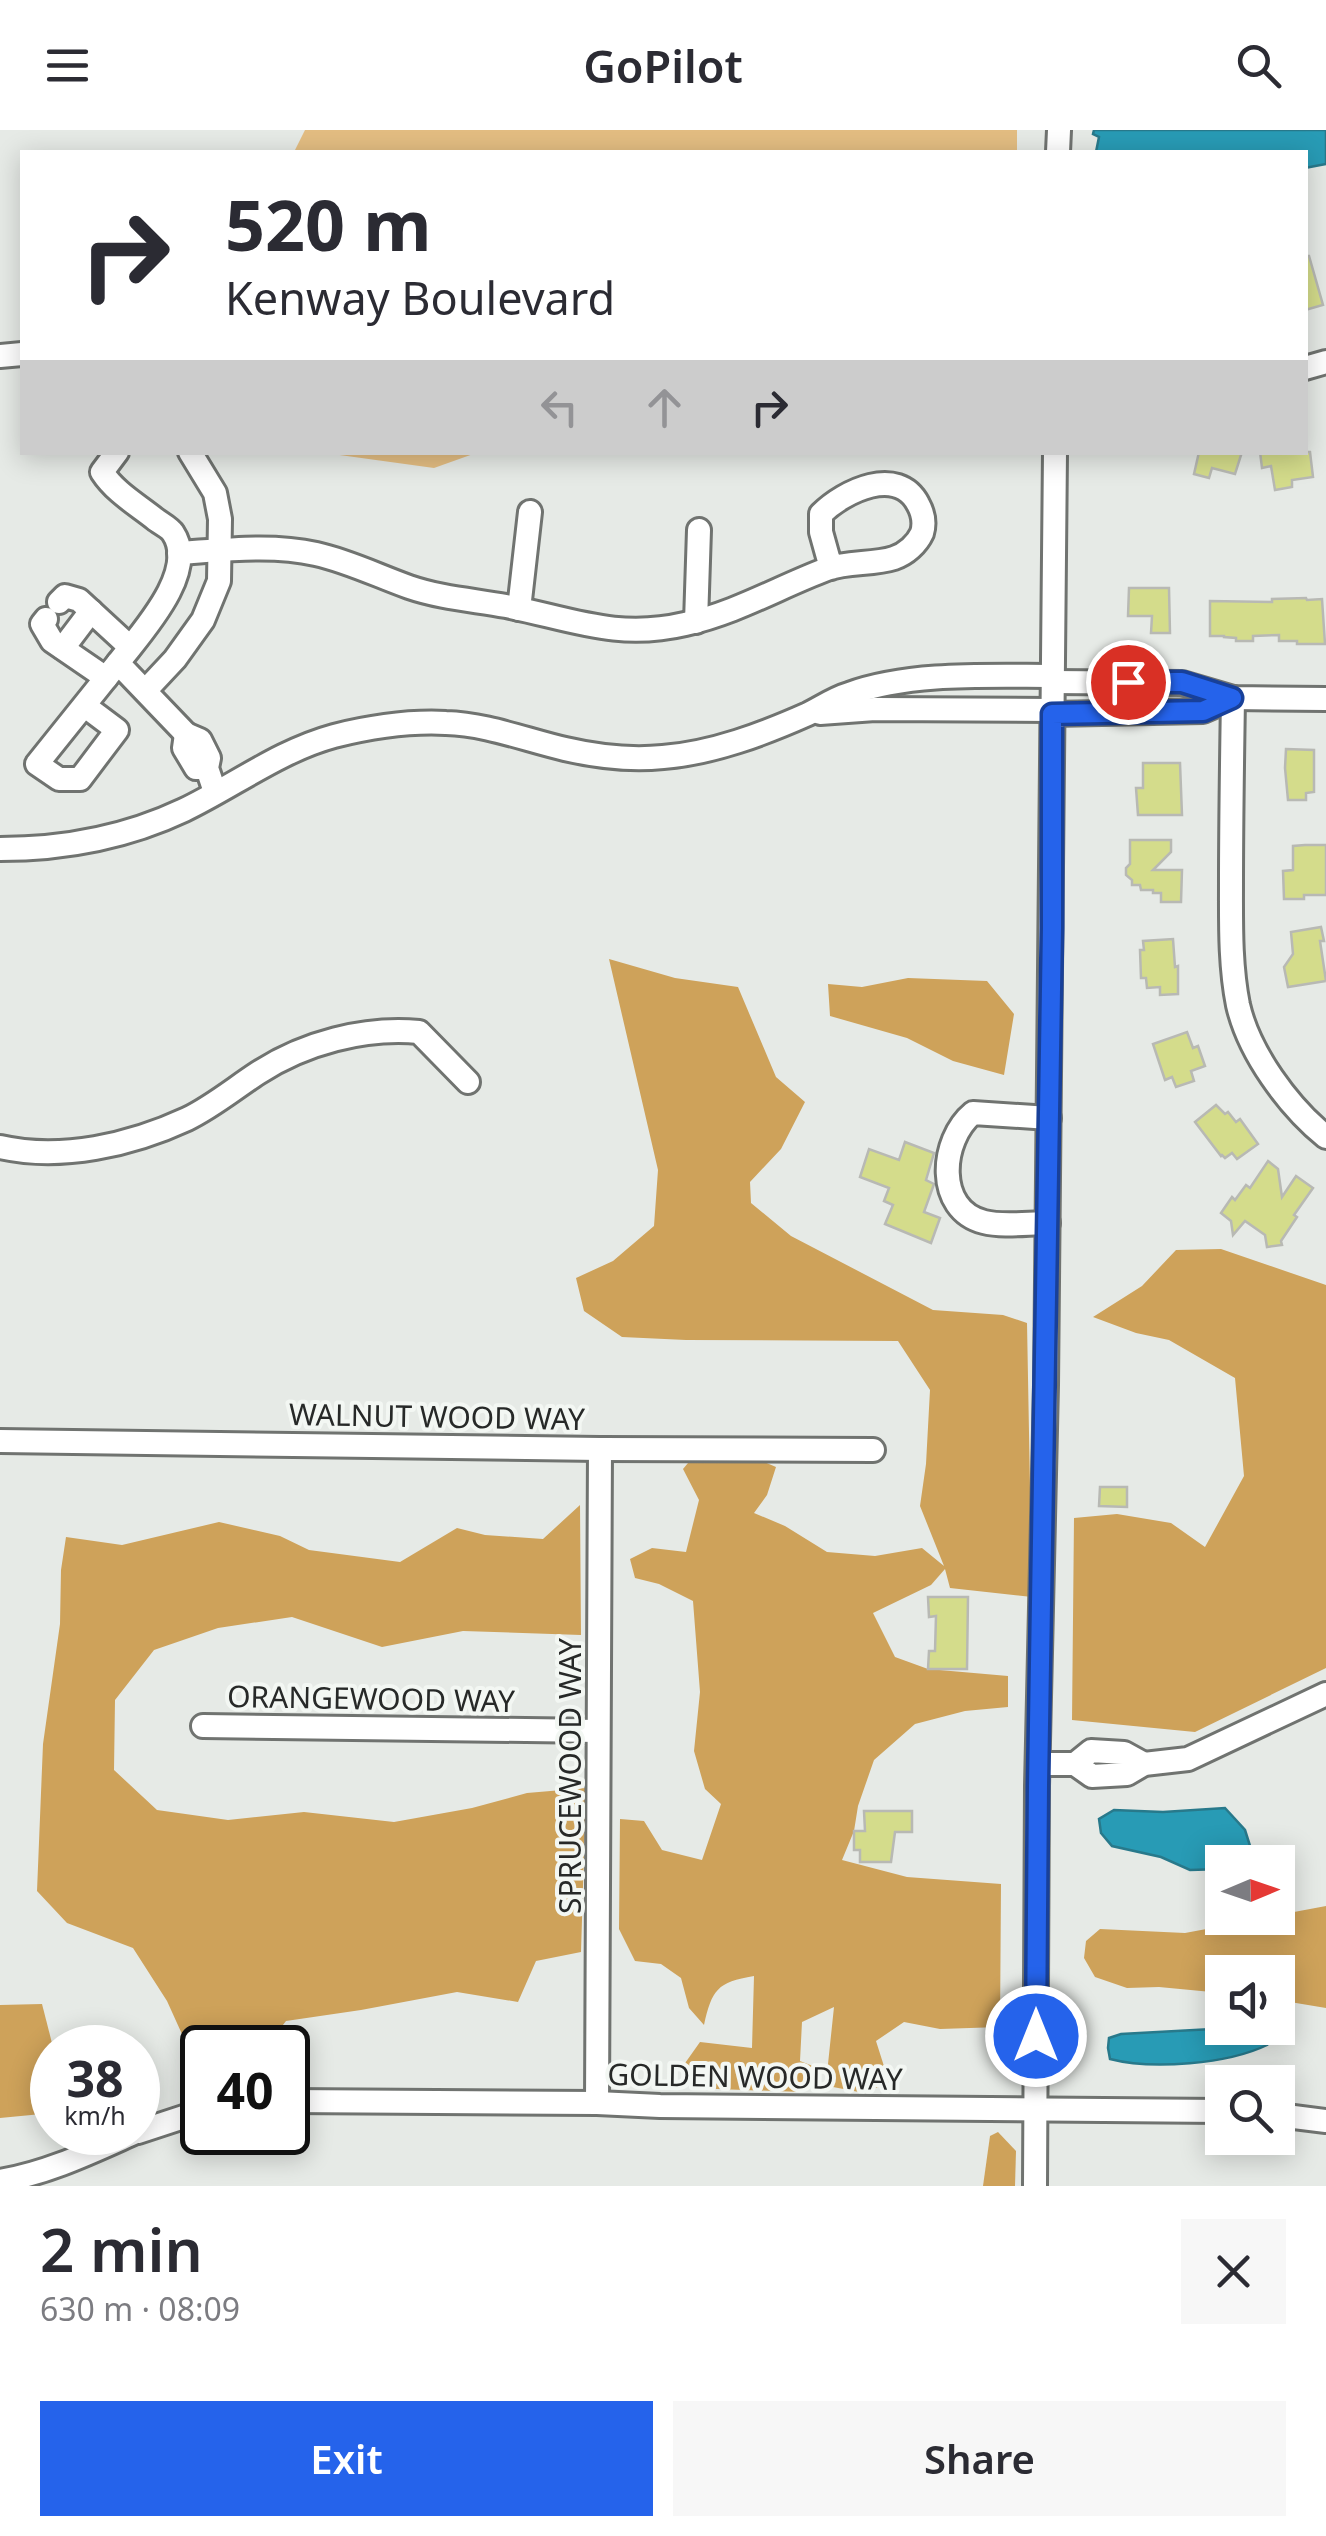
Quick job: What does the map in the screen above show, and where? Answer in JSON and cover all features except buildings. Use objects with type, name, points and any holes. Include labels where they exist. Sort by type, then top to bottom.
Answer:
[{"type":"street","points":[[85,706],[178,576],[181,560],[173,533],[111,485],[102,472],[115,455]]},
{"type":"street","points":[[146,690],[203,620],[219,582],[220,519],[215,493],[192,455]]},
{"type":"street","points":[[1035,2186],[1055,455]]},
{"type":"street","points":[[179,553],[272,549],[312,553],[438,596],[624,631],[681,626],[724,615],[831,568],[896,557],[912,548],[923,531],[923,514],[916,498],[901,485],[881,484],[834,501],[822,514],[821,532],[831,568]]},
{"type":"street","points":[[519,609],[530,512]]},
{"type":"street","points":[[696,622],[699,530]]},
{"type":"street","points":[[118,663],[63,648],[52,641],[42,624],[64,596],[79,600],[91,611],[118,663],[186,734],[200,740],[210,758],[207,768],[215,792]]},
{"type":"street","points":[[63,648],[91,611]]},
{"type":"street","points":[[0,850],[75,844],[130,831],[184,810],[267,763],[330,737],[390,725],[449,722],[569,750],[663,757],[730,743],[849,694],[951,677],[1182,682],[1232,698],[1326,699]]},
{"type":"street","points":[[806,714],[875,709],[1203,711],[1232,698]]},
{"type":"street","points":[[1232,698],[1232,942],[1239,1008],[1258,1054],[1280,1090],[1326,1137]]},
{"type":"street","points":[[0,1147],[53,1151],[107,1146],[146,1136],[190,1117],[262,1070],[301,1050],[354,1035],[392,1030],[419,1032],[468,1082]]},
{"type":"street","points":[[1048,1223],[984,1222],[962,1212],[951,1196],[947,1172],[951,1147],[962,1122],[973,1114],[1049,1118]]},
{"type":"street","name":"WALNUT WOOD WAY","points":[[0,1441],[872,1450]]},
{"type":"street","name":"SPRUCEWOOD WAY","points":[[597,2103],[600,1449]]},
{"type":"street","points":[[1039,1764],[1075,1764],[1091,1751],[1124,1753],[1144,1764],[1188,1759],[1326,1694]]},
{"type":"street","name":"ORANGEWOOD WAY","points":[[203,1726],[598,1731]]},
{"type":"street","name":"GOLDEN WOOD WAY","points":[[310,2102],[1205,2111]]},
{"type":"street","points":[[1295,2117],[1326,2122]]},
{"type":"street","points":[[13,2182],[88,2155]]},
{"type":"shaded area","points":[[305,130],[1017,130],[1017,150],[295,150]]},
{"type":"shaded area","points":[[340,455],[470,455],[434,468]]},
{"type":"shaded area","points":[[609,959],[675,978],[738,987],[776,1077],[805,1102],[781,1149],[750,1182],[751,1203],[791,1236],[933,1310],[1003,1315],[1027,1323],[1032,1597],[950,1588],[945,1569],[931,1585],[873,1613],[895,1657],[928,1669],[1008,1676],[1008,1707],[965,1711],[915,1724],[874,1760],[842,1860],[907,1877],[1001,1884],[1000,2027],[940,2029],[904,2022],[876,2041],[889,2082],[864,2093],[833,2087],[828,2064],[834,2007],[802,2022],[800,2061],[818,2068],[802,2092],[691,2088],[683,2066],[700,2042],[752,2048],[754,1976],[732,1981],[718,1990],[704,2025],[689,2008],[681,1978],[661,1964],[635,1961],[619,1929],[620,1819],[644,1821],[662,1850],[702,1860],[721,1804],[705,1789],[694,1751],[700,1692],[693,1601],[659,1584],[635,1578],[630,1559],[652,1548],[686,1552],[699,1500],[683,1469],[693,1457],[705,1462],[753,1457],[776,1467],[767,1495],[754,1513],[785,1526],[827,1552],[875,1556],[922,1548],[944,1566],[920,1506],[930,1390],[898,1341],[622,1337],[584,1311],[576,1278],[613,1261],[654,1226],[658,1170]]},
{"type":"shaded area","points":[[908,978],[987,981],[1014,1014],[1004,1075],[953,1061],[907,1038],[830,1016],[828,984],[862,987]]},
{"type":"shaded area","points":[[1221,1249],[1326,1285],[1326,1668],[1195,1732],[1072,1720],[1074,1518],[1117,1514],[1171,1523],[1205,1547],[1244,1476],[1235,1378],[1169,1340],[1093,1317],[1142,1286],[1176,1250]]},
{"type":"shaded area","points":[[580,1505],[581,1635],[463,1631],[382,1647],[292,1617],[218,1628],[154,1650],[115,1700],[114,1770],[157,1810],[228,1820],[304,1812],[394,1822],[527,1793],[586,1788],[581,1952],[536,1961],[518,2002],[457,1992],[286,2021],[283,2025],[180,2025],[180,2030],[167,2001],[133,1948],[67,1923],[37,1891],[43,1744],[60,1624],[66,1537],[122,1545],[219,1522],[280,1536],[309,1550],[400,1562],[457,1528],[485,1535],[543,1539]]},
{"type":"shaded area","points":[[1326,1906],[1326,2008],[1295,2003],[1295,1955],[1205,1955],[1205,1991],[1127,1988],[1095,1977],[1084,1958],[1086,1941],[1100,1929],[1295,1935],[1295,1912]]},
{"type":"shaded area","points":[[42,2004],[47,2025],[30,2025],[30,2115],[0,2118],[0,2005]]},
{"type":"shaded area","points":[[998,2132],[1016,2151],[1015,2186],[983,2186],[990,2136]]},
{"type":"water","points":[[1094,130],[1326,130],[1326,164],[1308,167],[1308,150],[1096,150],[1099,137],[1093,134]]},
{"type":"water","points":[[1225,1808],[1245,1830],[1250,1845],[1205,1845],[1205,1870],[1190,1870],[1161,1857],[1112,1846],[1101,1833],[1099,1819],[1114,1810]]},
{"type":"water","points":[[1205,2029],[1205,2045],[1267,2045],[1232,2057],[1147,2064],[1110,2059],[1109,2038]]},
{"type":"route","points":[[1036,2036],[1052,714],[1203,711],[1232,698],[1182,682],[1128,682]]}]
